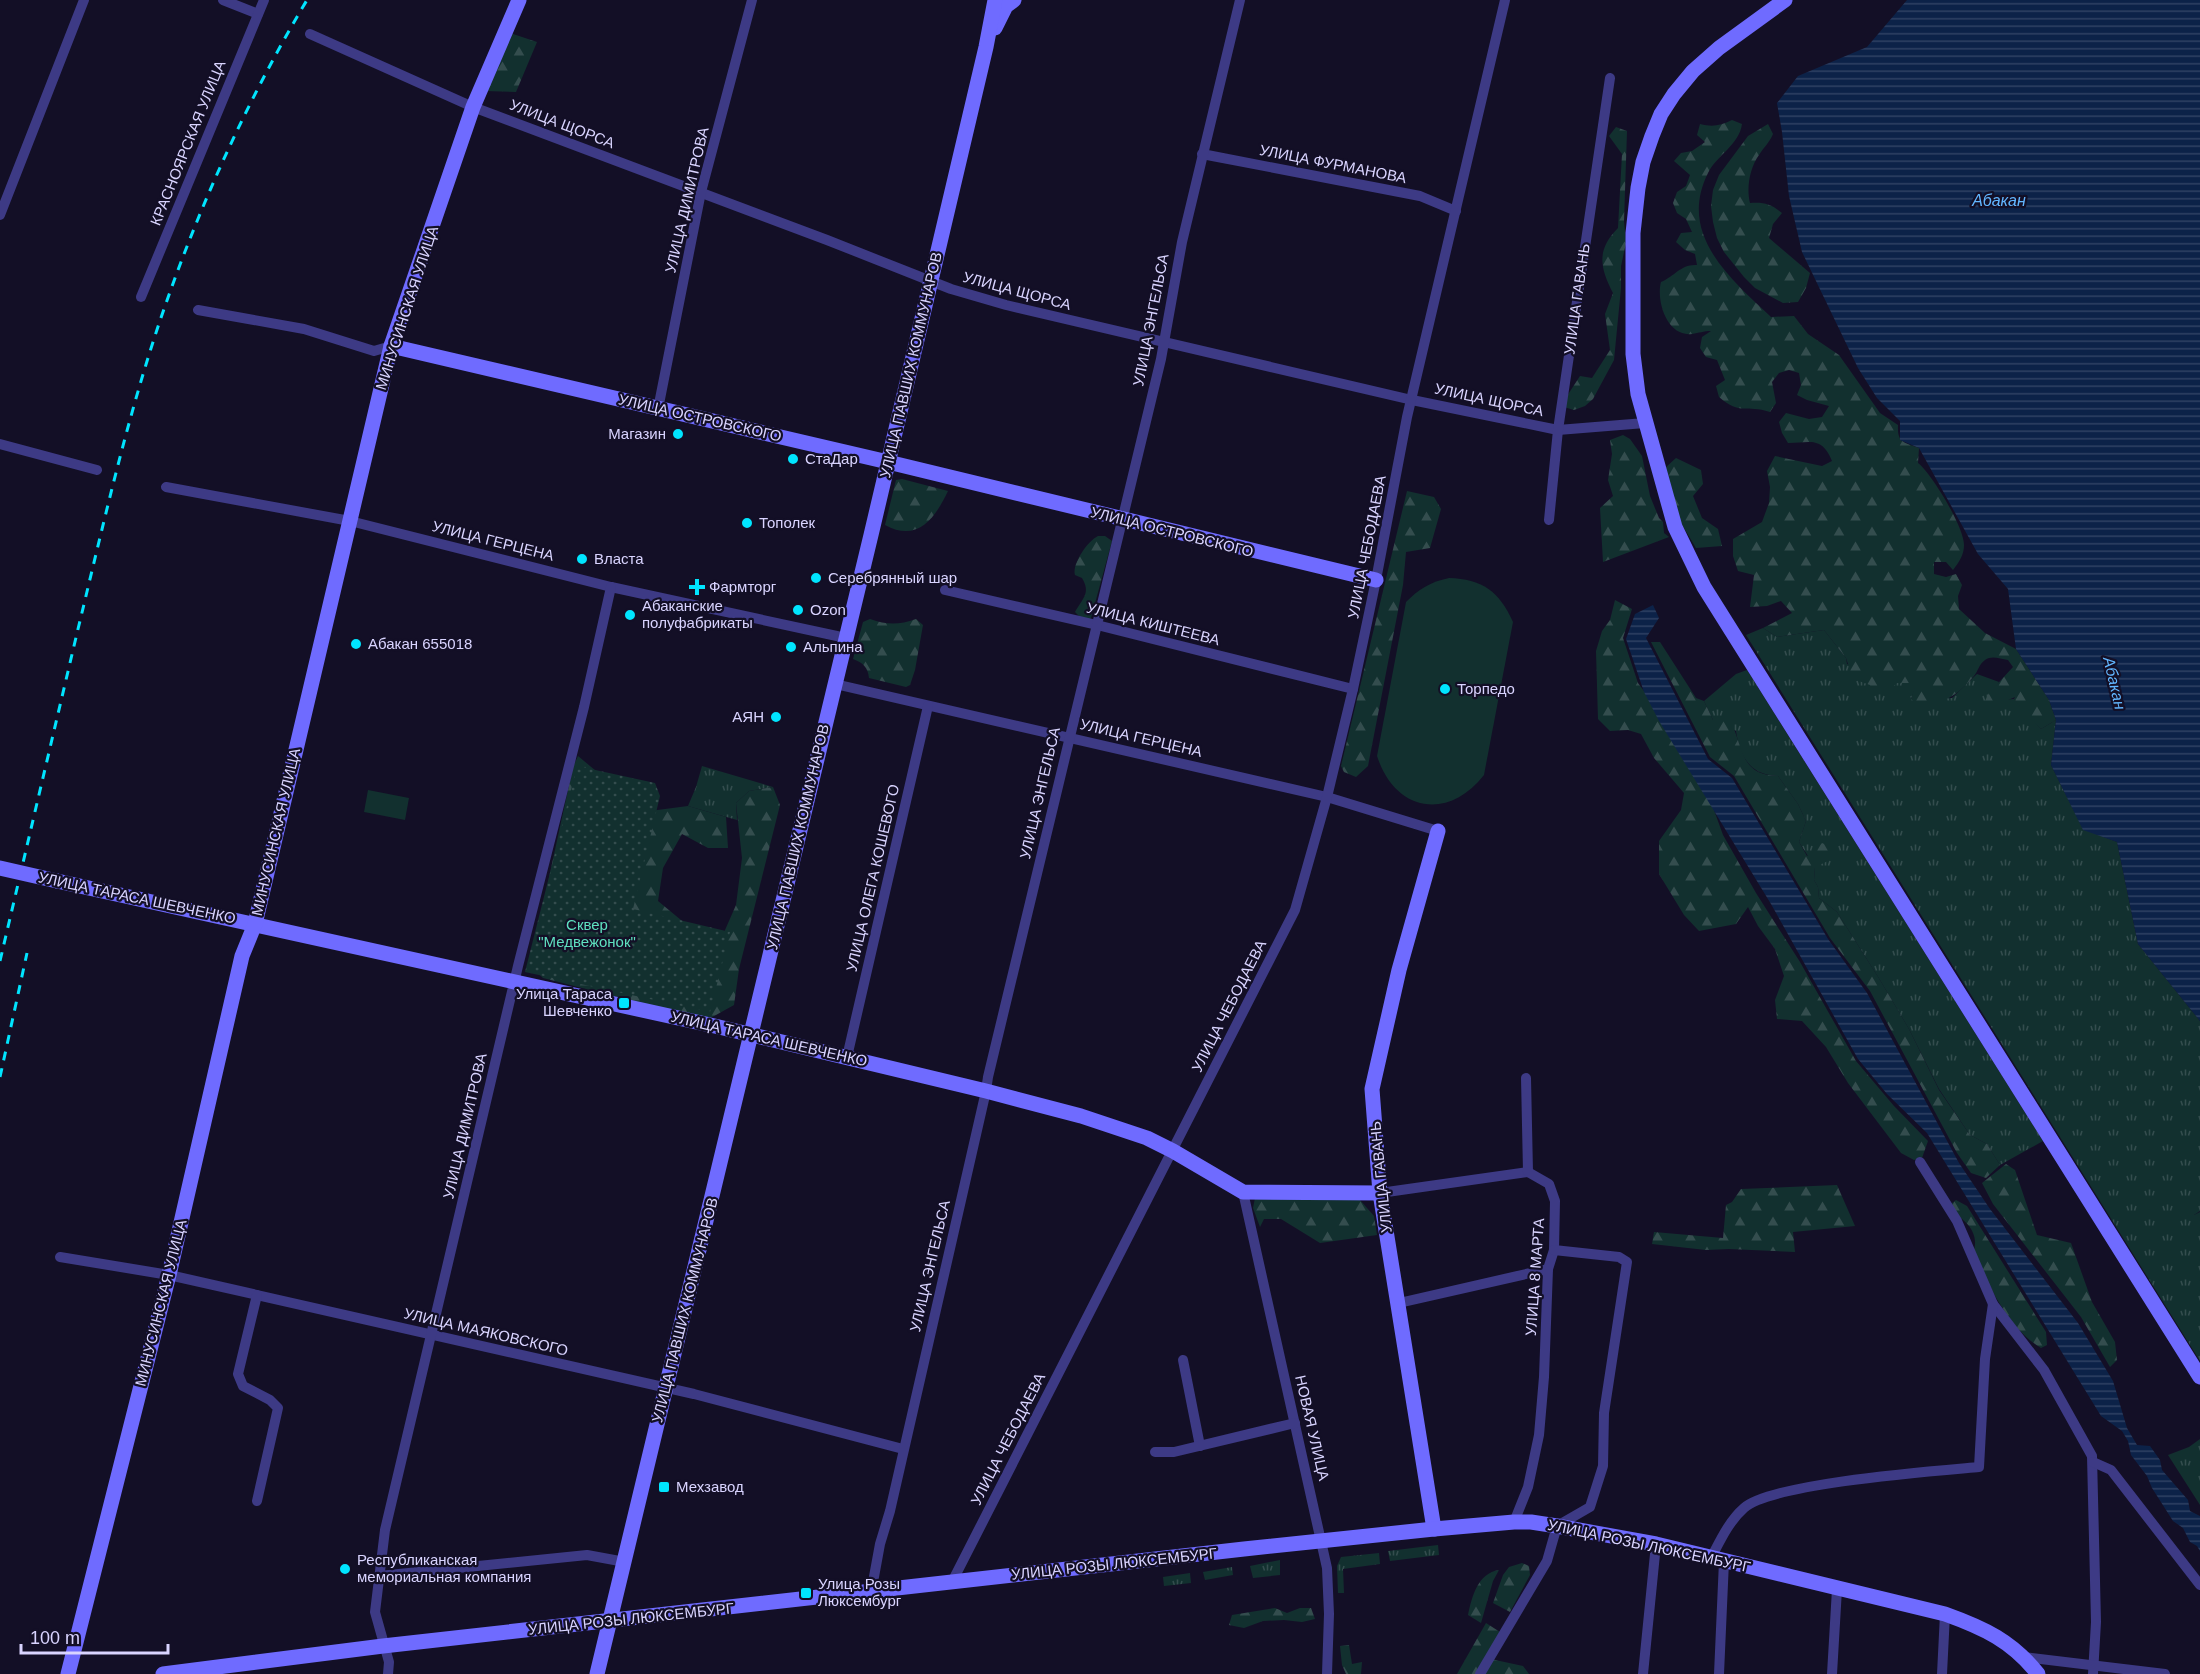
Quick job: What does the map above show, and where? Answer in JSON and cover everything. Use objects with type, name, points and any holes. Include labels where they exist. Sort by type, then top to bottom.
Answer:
[{"type":"street","points":[[0,215],[84,0]]},
{"type":"street","points":[[223,0],[258,14]]},
{"type":"street","name":"КРАСНОЯРСКАЯ УЛИЦА","points":[[141,297],[264,0]]},
{"type":"street","name":"МИНУСИНСКАЯ УЛИЦА","points":[[68,1674],[169,1275],[243,956],[255,924],[391,346],[473,107],[519,0]]},
{"type":"street","name":"УЛИЦА ДИМИТРОВА","points":[[658,409],[701,192],[752,0]]},
{"type":"street","name":"УЛИЦА ПАВШИХ КОММУНАРОВ","points":[[597,1674],[846,639],[986,47],[995,0]]},
{"type":"street","points":[[986,47],[1006,6],[1014,0]]},
{"type":"street","name":"УЛИЦА ЭНГЕЛЬСА","points":[[871,1593],[873,1574],[890,1510],[988,1077],[1164,343],[1182,242],[1240,0]]},
{"type":"street","name":"УЛИЦА ЧЕБОДАЕВА","points":[[952,1582],[1295,910],[1327,797],[1353,689],[1407,417],[1505,0]]},
{"type":"street","points":[[1785,0],[1719,48],[1693,71],[1661,114],[1643,162],[1633,233],[1633,354],[1638,394],[1645,423],[1675,527],[1704,586],[2200,1377]]},
{"type":"street","name":"УЛИЦА ЩОРСА","points":[[310,34],[473,107],[931,281],[1006,305],[1412,400],[1558,430],[1645,423]]},
{"type":"street","name":"УЛИЦА ГАВАНЬ","points":[[1548,520],[1558,430],[1610,78]]},
{"type":"street","name":"УЛИЦА ФУРМАНОВА","points":[[1203,154],[1420,196],[1456,211]]},
{"type":"street","name":"УЛИЦА ОСТРОВСКОГО","points":[[198,310],[304,329],[374,351],[391,346],[888,462],[1376,580]]},
{"type":"street","points":[[0,444],[97,470]]},
{"type":"street","name":"УЛИЦА ГЕРЦЕНА","points":[[166,487],[350,521],[611,587],[846,639]]},
{"type":"street","name":"УЛИЦА ДИМИТРОВА","points":[[388,1674],[389,1662],[375,1612],[385,1530],[514,982],[584,706],[611,587]]},
{"type":"street","name":"УЛИЦА КИШТЕЕВА","points":[[945,590],[1097,625],[1353,689]]},
{"type":"street","name":"УЛИЦА ГЕРЦЕНА","points":[[835,684],[1327,797],[1438,831]]},
{"type":"street","name":"УЛИЦА ОЛЕГА КОШЕВОГО","points":[[847,1057],[928,706]]},
{"type":"street","name":"УЛИЦА ГАВАНЬ","points":[[1434,1528],[1380,1193],[1372,1089],[1399,970],[1438,831]]},
{"type":"street","name":"УЛИЦА ТАРАСА ШЕВЧЕНКО","points":[[0,868],[751,1035],[986,1091],[1081,1116],[1147,1138],[1243,1192],[1380,1193],[1528,1172]]},
{"type":"street","points":[[1526,1078],[1528,1172]]},
{"type":"street","points":[[1920,1162],[1957,1221],[1993,1304],[2044,1370],[2093,1462],[2091,1476],[2096,1622],[2093,1669]]},
{"type":"street","name":"УЛИЦА 8 МАРТА","points":[[1514,1522],[1528,1487],[1539,1435],[1544,1377],[1548,1269],[1554,1250],[1555,1201],[1549,1184],[1528,1172]]},
{"type":"street","name":"НОВАЯ УЛИЦА","points":[[1243,1192],[1327,1568],[1329,1614],[1327,1674]]},
{"type":"street","points":[[1480,1674],[1547,1561],[1557,1526],[1590,1507],[1603,1466],[1604,1413],[1627,1262],[1619,1257],[1554,1250]]},
{"type":"street","name":"УЛИЦА МАЯКОВСКОГО","points":[[60,1257],[169,1275],[666,1388],[903,1449]]},
{"type":"street","points":[[1398,1304],[1548,1269]]},
{"type":"street","points":[[257,1295],[238,1374],[243,1386],[270,1400],[278,1408],[257,1501]]},
{"type":"street","points":[[1719,1674],[1717,1559],[1729,1525],[1745,1507],[1765,1497],[1818,1486],[1979,1467],[1985,1359],[1993,1304]]},
{"type":"street","points":[[1183,1360],[1200,1446]]},
{"type":"street","points":[[1155,1452],[1174,1452],[1295,1423]]},
{"type":"street","points":[[2093,1462],[2111,1470],[2200,1585]]},
{"type":"street","name":"УЛИЦА РОЗЫ ЛЮКСЕМБУРГ","points":[[163,1674],[221,1671],[383,1646],[1434,1528],[1531,1522],[1656,1544],[1945,1614],[1971,1623],[2001,1638],[2025,1657],[2038,1674]]},
{"type":"street","points":[[1643,1674],[1656,1544]]},
{"type":"street","points":[[379,1576],[587,1555],[625,1562]]},
{"type":"street","points":[[1832,1674],[1838,1589]]},
{"type":"street","points":[[1942,1674],[1945,1614]]},
{"type":"street","points":[[2025,1657],[2093,1669],[2165,1674]]},
{"type":"green space","points":[[510,33],[537,42],[516,92],[486,91]]},
{"type":"green space","points":[[1732,120],[1742,124],[1740,131],[1737,138],[1708,173],[1700,195],[1699,216],[1704,236],[1713,254],[1725,271],[1771,317],[1794,316],[1808,334],[1839,355],[1880,413],[1898,425],[1900,439],[1919,448],[1918,463],[1946,501],[1959,526],[1964,545],[1962,555],[1953,570],[1946,562],[1934,562],[1934,574],[1946,577],[1956,574],[1962,585],[1958,596],[1959,609],[1985,633],[2016,649],[2049,700],[2056,720],[2041,729],[2024,712],[2014,699],[2015,697],[2001,703],[1985,701],[1989,693],[2013,667],[2008,660],[1993,658],[1985,660],[1968,683],[1956,694],[1935,703],[1917,705],[1911,699],[1916,683],[1897,683],[1886,691],[1872,693],[1870,685],[1853,679],[1846,658],[1824,630],[1777,637],[1763,628],[1792,613],[1781,601],[1767,606],[1750,607],[1754,575],[1738,571],[1733,556],[1733,539],[1762,522],[1769,503],[1770,487],[1767,471],[1775,456],[1822,466],[1832,461],[1819,444],[1788,443],[1782,433],[1779,422],[1786,413],[1809,419],[1822,417],[1829,406],[1797,395],[1801,385],[1799,373],[1789,370],[1779,373],[1772,382],[1776,403],[1770,412],[1733,406],[1719,397],[1716,386],[1725,380],[1717,360],[1706,357],[1700,348],[1702,337],[1711,331],[1692,334],[1676,330],[1670,324],[1662,308],[1661,282],[1682,268],[1697,265],[1695,254],[1685,250],[1676,242],[1681,233],[1692,232],[1686,219],[1677,213],[1673,203],[1677,192],[1686,186],[1690,175],[1674,161],[1681,153],[1692,151],[1705,142],[1697,135],[1700,124],[1724,124]]},
{"type":"green space","points":[[1768,124],[1773,134],[1753,165],[1749,184],[1750,203],[1767,204],[1782,213],[1773,224],[1769,238],[1810,273],[1806,288],[1798,302],[1783,303],[1755,288],[1724,252],[1713,222],[1711,206],[1713,190],[1719,175],[1748,136]]},
{"type":"green space","points":[[1616,127],[1627,131],[1624,221],[1626,243],[1621,266],[1614,360],[1593,399],[1585,406],[1574,410],[1564,407],[1567,396],[1580,376],[1592,378],[1610,350],[1605,314],[1613,293],[1605,275],[1602,259],[1606,244],[1618,228],[1622,154],[1609,136]]},
{"type":"green space","points":[[1623,435],[1630,439],[1642,456],[1650,496],[1663,522],[1664,533],[1669,537],[1603,562],[1600,508],[1613,496],[1608,480],[1612,454],[1610,440]]},
{"type":"green space","points":[[1676,458],[1701,470],[1703,484],[1693,496],[1702,518],[1718,529],[1722,546],[1696,548],[1681,523],[1665,468]]},
{"type":"green space","points":[[902,479],[948,491],[937,510],[924,525],[907,531],[885,525],[896,480]]},
{"type":"green space","points":[[1407,491],[1434,497],[1441,509],[1430,548],[1406,552],[1403,585],[1368,766],[1356,777],[1344,772],[1341,766]]},
{"type":"green space","points":[[1098,536],[1105,536],[1112,541],[1091,618],[1087,621],[1075,612],[1085,595],[1086,588],[1082,578],[1075,575],[1075,570],[1082,553]]},
{"type":"green space","name":"Торпедо","points":[[1449,578],[1471,581],[1488,589],[1502,602],[1513,622],[1484,775],[1470,790],[1455,799],[1439,804],[1424,804],[1409,799],[1396,789],[1385,775],[1377,756],[1406,602],[1425,587]]},
{"type":"green space","points":[[1615,600],[1632,609],[1623,638],[1638,683],[1658,710],[1706,788],[1723,835],[1756,893],[1800,962],[1856,1061],[1894,1106],[1928,1141],[1922,1158],[1914,1160],[1901,1153],[1848,1083],[1826,1047],[1802,1021],[1777,1019],[1775,1000],[1784,976],[1775,949],[1758,926],[1748,907],[1736,924],[1699,931],[1684,915],[1659,874],[1659,841],[1681,810],[1684,793],[1654,758],[1641,734],[1628,730],[1610,731],[1598,719],[1596,651],[1602,631],[1610,620]]},
{"type":"green space","points":[[870,619],[893,624],[916,619],[923,625],[910,685],[906,687],[869,678],[864,666],[853,659],[863,622]]},
{"type":"green space","points":[[1763,628],[1777,637],[1824,630],[1846,658],[1847,664],[1897,683],[1917,683],[1911,699],[1952,698],[1977,674],[1999,682],[1986,701],[2014,699],[2041,729],[2056,720],[2051,765],[2083,829],[2117,842],[2138,944],[2200,1021],[2200,1211],[2194,1215],[2200,1212],[2200,1361],[1746,635]]},
{"type":"green space","points":[[1651,642],[1660,642],[1696,698],[1704,701],[1713,720],[1729,718],[1749,764],[1765,774],[1778,776],[1798,804],[1806,821],[1799,842],[1807,856],[1822,843],[1835,848],[1828,861],[1815,867],[1814,880],[1818,887],[1819,898],[1837,912],[1880,980],[1909,1029],[1939,1090],[1970,1135],[1987,1144],[2000,1165],[1986,1178],[1971,1173],[1957,1153],[1870,991],[1830,938],[1734,776],[1710,757]]},
{"type":"green space","points":[[1747,670],[2043,1141],[2000,1165],[1987,1144],[1970,1135],[1939,1089],[1909,1029],[1880,980],[1837,912],[1819,898],[1818,887],[1814,880],[1815,867],[1799,842],[1806,821],[1798,804],[1778,776],[1760,772],[1748,763],[1740,749],[1736,731],[1713,720],[1704,701],[1736,674]]},
{"type":"green space","name":"Сквер \"Медвежонок\"","points":[[578,756],[650,811],[688,806],[726,817],[728,848],[708,848],[682,834],[663,868],[658,901],[687,925],[722,937],[736,905],[742,858],[736,803],[749,791],[773,787],[780,805],[739,969],[734,1005],[707,1020],[543,978],[530,965],[573,767]]},
{"type":"green space","name":"Сквер \"Медвежонок\"","points":[[577,766],[655,783],[660,796],[633,909],[730,932],[710,1012],[525,972]]},
{"type":"green space","points":[[702,766],[773,787],[749,791],[736,803],[737,820],[688,806]]},
{"type":"green space","points":[[368,790],[409,798],[405,820],[364,812]]},
{"type":"green space","points":[[2006,1164],[2015,1170],[2037,1235],[2071,1243],[2092,1302],[2115,1342],[2117,1360],[2110,1367],[2081,1317],[1993,1204],[1982,1183]]},
{"type":"green space","points":[[1837,1185],[1855,1226],[1793,1232],[1795,1252],[1706,1250],[1652,1244],[1654,1232],[1723,1238],[1726,1205],[1732,1202],[1741,1189]]},
{"type":"green space","points":[[1255,1198],[1360,1200],[1374,1216],[1377,1235],[1320,1243],[1281,1219],[1264,1219],[1260,1227],[1253,1208]]},
{"type":"green space","points":[[1956,1200],[1967,1206],[2046,1332],[2047,1345],[2041,1348],[2029,1339],[2000,1305],[1974,1250],[1973,1233],[1962,1219],[1952,1212],[1951,1204]]},
{"type":"green space","points":[[2200,1439],[2200,1505],[2168,1455],[2189,1447]]},
{"type":"green space","points":[[1438,1545],[1439,1555],[1390,1561],[1388,1551]]},
{"type":"green space","points":[[1379,1553],[1380,1564],[1343,1569],[1344,1593],[1338,1593],[1337,1566],[1341,1557]]},
{"type":"green space","points":[[1280,1560],[1280,1575],[1253,1578],[1250,1566]]},
{"type":"green space","points":[[1522,1563],[1529,1566],[1530,1575],[1510,1612],[1493,1603],[1503,1575],[1509,1567]]},
{"type":"green space","points":[[1232,1567],[1233,1575],[1205,1580],[1203,1572]]},
{"type":"green space","points":[[1499,1570],[1493,1581],[1481,1623],[1468,1615],[1472,1600],[1481,1581],[1492,1572]]},
{"type":"green space","points":[[1190,1573],[1191,1583],[1164,1586],[1163,1577]]},
{"type":"green space","points":[[1275,1608],[1287,1613],[1300,1608],[1311,1608],[1315,1619],[1302,1622],[1263,1621],[1244,1628],[1229,1625],[1232,1615]]},
{"type":"green space","points":[[1486,1623],[1500,1632],[1486,1658],[1523,1666],[1529,1674],[1457,1674]]},
{"type":"green space","points":[[1349,1645],[1352,1664],[1362,1662],[1361,1674],[1346,1674],[1342,1665],[1340,1646]]},
{"type":"water","name":"Абакан","points":[[1907,0],[2200,0],[2200,1021],[2138,944],[2117,842],[2083,830],[2051,765],[2056,720],[2049,700],[2016,649],[2008,589],[1978,554],[1919,448],[1900,440],[1900,421],[1877,398],[1858,368],[1802,252],[1789,196],[1777,103],[1798,76],[1867,47]]},
{"type":"water","points":[[1653,605],[1659,618],[1646,638],[1708,759],[1732,778],[1828,939],[1867,993],[1959,1163],[1990,1209],[2078,1323],[2113,1381],[2127,1428],[2137,1445],[2150,1446],[2160,1460],[2162,1470],[2188,1500],[2190,1511],[2200,1516],[2200,1551],[2190,1542],[2183,1528],[2173,1521],[2147,1476],[2131,1455],[2128,1441],[2122,1431],[2101,1416],[1927,1133],[1887,1094],[1858,1059],[1771,904],[1659,721],[1644,692],[1626,639],[1635,614]]},
{"type":"railway","points":[[0,961],[107,508],[151,348],[178,269],[210,190],[265,74],[307,0]]},
{"type":"railway","points":[[0,1077],[27,953]]},
{"type":"place","name":"Магазин","points":[[678,434]]},
{"type":"place","name":"СтаДар","points":[[793,459]]},
{"type":"place","name":"Тополек","points":[[747,523]]},
{"type":"place","name":"Власта","points":[[582,559]]},
{"type":"place","name":"Серебрянный шар","points":[[816,578]]},
{"type":"place","name":"Фармторг","points":[[697,587]]},
{"type":"place","name":"Ozon","points":[[798,610]]},
{"type":"place","name":"Абаканские полуфабрикаты","points":[[630,615]]},
{"type":"place","name":"Абакан 655018","points":[[356,644]]},
{"type":"place","name":"Альпина","points":[[791,647]]},
{"type":"place","name":"Торпедо","points":[[1445,689]]},
{"type":"place","name":"АЯН","points":[[776,717]]},
{"type":"place","name":"Улица Тараса Шевченко","points":[[624,1003]]},
{"type":"place","name":"Мехзавод","points":[[664,1487]]},
{"type":"place","name":"Республиканская мемориальная компания","points":[[345,1569]]},
{"type":"place","name":"Улица Розы Люксембург","points":[[806,1593]]}]
